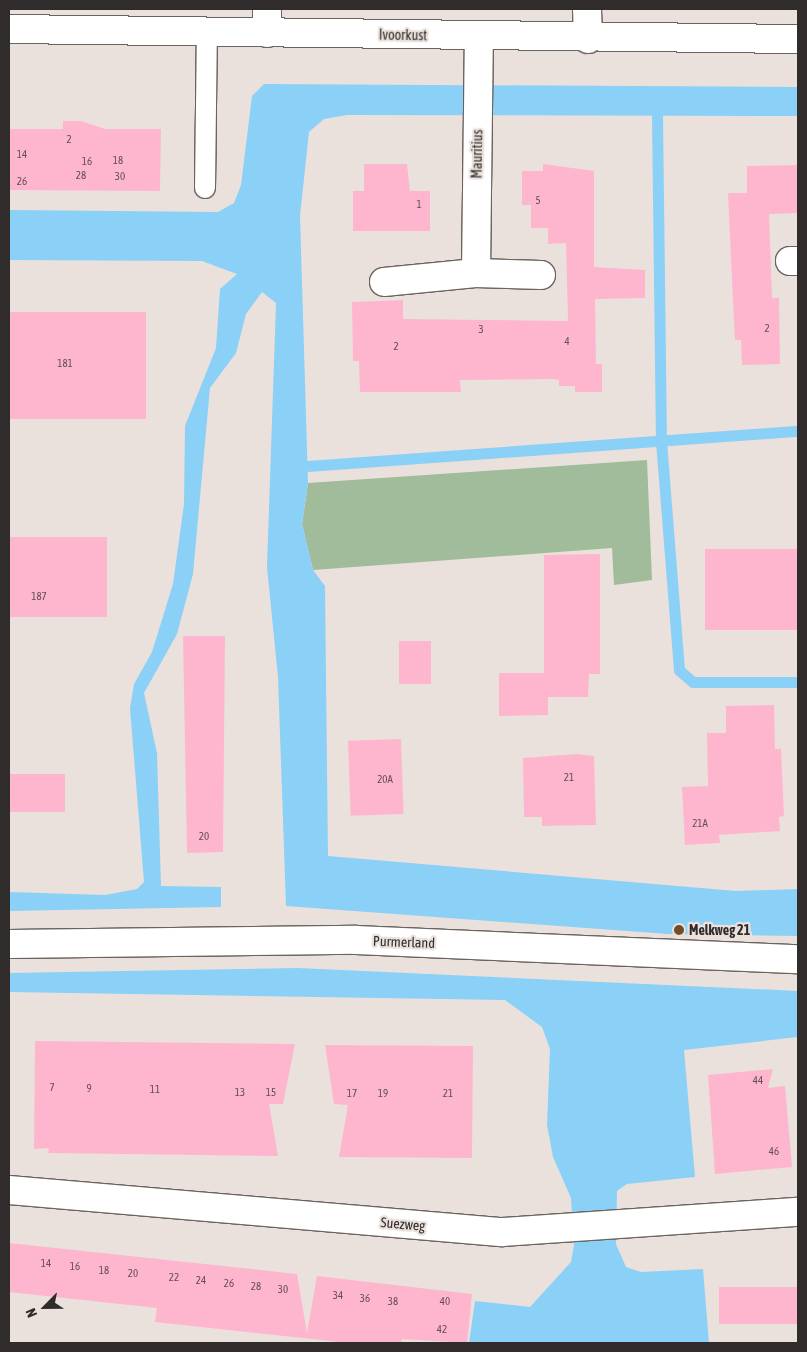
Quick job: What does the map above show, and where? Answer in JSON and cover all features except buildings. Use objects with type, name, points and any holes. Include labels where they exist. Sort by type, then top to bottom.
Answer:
[{"type":"street","points":[[587,9],[588,39]]},
{"type":"street","name":"Ivoorkust","points":[[9,29],[207,32],[267,21],[479,36],[588,39],[798,39]]},
{"type":"street","name":"Mauritius","points":[[476,273],[479,36]]},
{"type":"street","points":[[384,282],[476,273],[541,275]]},
{"type":"street","name":"Purmerland","points":[[9,944],[356,940],[798,959]]},
{"type":"street","name":"Suezweg","points":[[9,1190],[490,1232],[627,1226],[798,1212]]},
{"type":"lane","points":[[205,188],[207,32]]},
{"type":"green space","points":[[647,460],[652,580],[614,585],[612,548],[313,570],[302,524],[308,483]]},
{"type":"water","points":[[264,84],[798,87],[798,116],[347,115],[324,119],[309,132],[300,216],[308,483],[302,524],[313,570],[325,586],[328,856],[736,891],[798,889],[798,936],[668,934],[286,906],[278,677],[267,567],[276,303],[262,292],[246,314],[236,353],[210,388],[193,574],[177,634],[144,693],[157,753],[161,886],[221,887],[221,907],[9,911],[9,892],[105,895],[137,889],[144,882],[130,708],[134,684],[152,652],[173,584],[184,504],[185,426],[216,348],[220,289],[237,274],[202,261],[9,260],[9,210],[218,212],[234,203],[241,185],[252,96]]},
{"type":"water","points":[[298,968],[798,991],[798,1037],[684,1050],[695,1177],[627,1184],[617,1191],[616,1244],[626,1267],[641,1272],[703,1269],[709,1343],[469,1343],[475,1301],[530,1307],[571,1262],[574,1245],[571,1198],[553,1157],[547,1125],[550,1049],[542,1027],[505,1000],[9,992],[9,973]]},
{"type":"waterway","points":[[657,116],[661,441],[679,670],[693,682],[798,682]]},
{"type":"waterway","points":[[307,466],[798,431]]},
{"type":"place","name":"Melkweg 21","points":[[679,930]]}]
